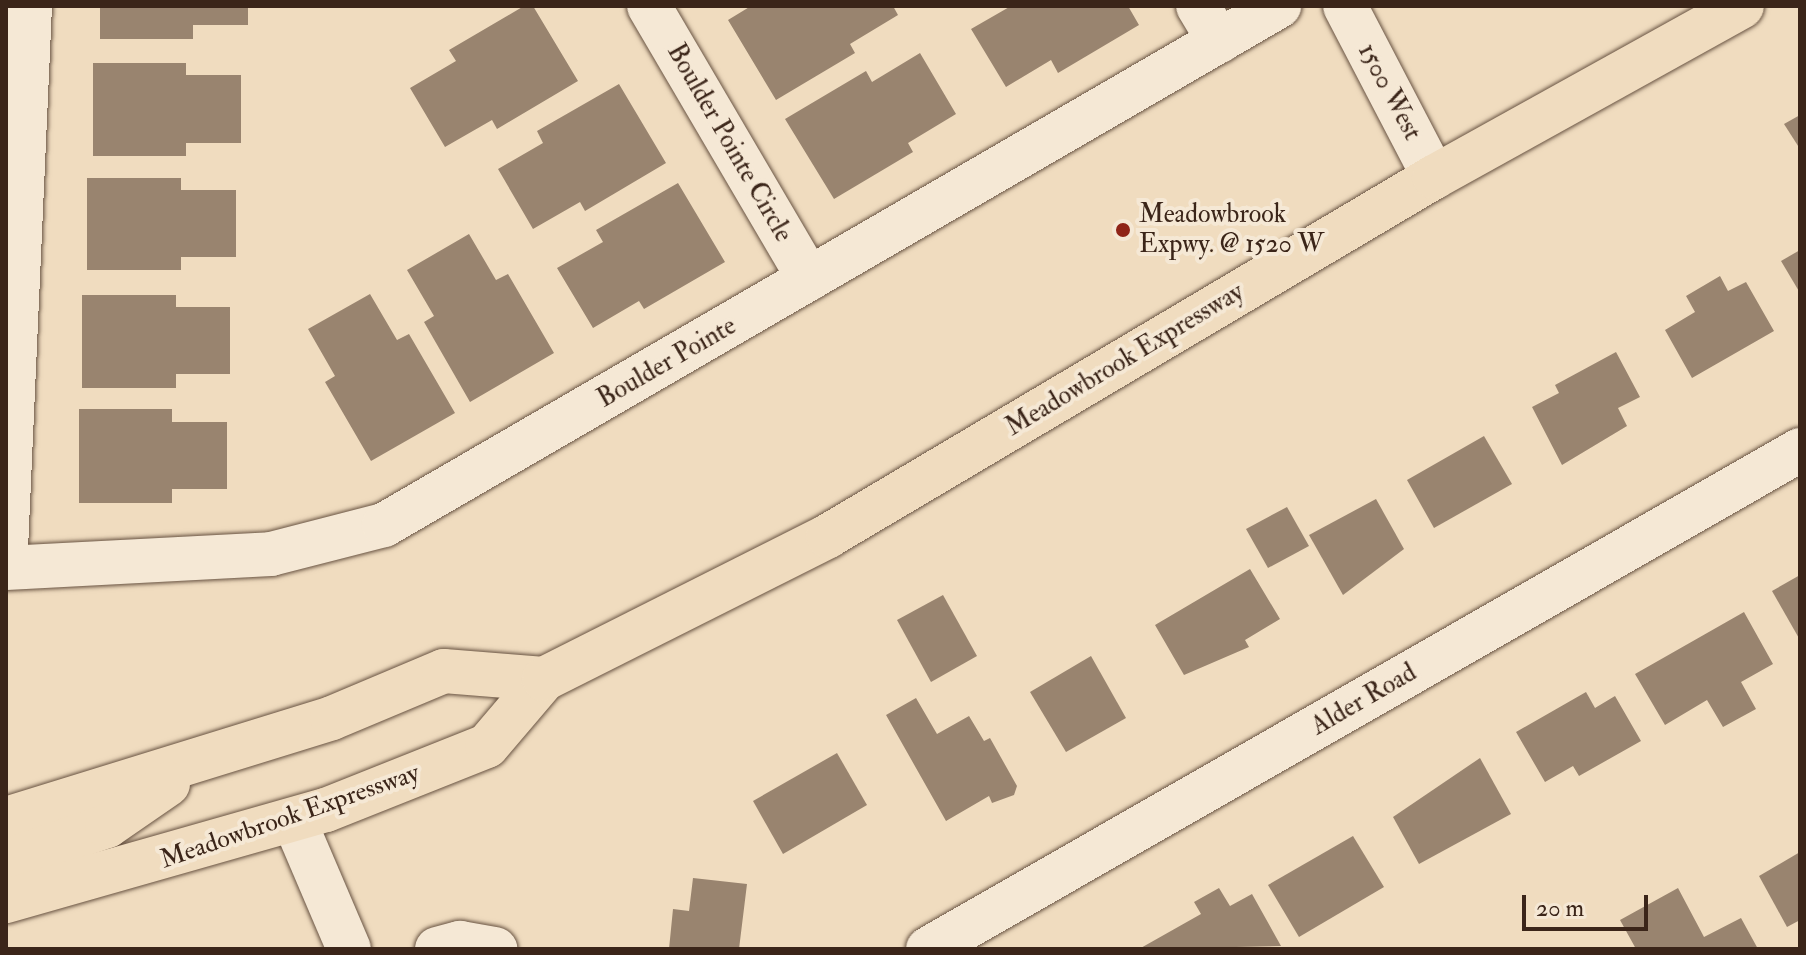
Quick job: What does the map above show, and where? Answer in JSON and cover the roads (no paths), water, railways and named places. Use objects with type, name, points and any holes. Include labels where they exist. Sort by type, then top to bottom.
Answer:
[{"type":"main road","name":"Meadowbrook Expressway","points":[[6,901],[294,820],[487,746],[544,679],[828,536],[1434,177],[1742,6]]},
{"type":"main road","points":[[6,819],[196,764],[444,671],[544,679]]},
{"type":"main road","points":[[6,861],[107,826],[196,764]]},
{"type":"street","points":[[6,549],[30,6]]},
{"type":"street","name":"Boulder Pointe Circle","points":[[649,6],[809,279]]},
{"type":"street","name":"Boulder Pointe","points":[[6,568],[271,554],[384,525],[809,279],[1209,24],[1279,6]]},
{"type":"street","name":"1500 West","points":[[1345,6],[1434,177]]},
{"type":"street","name":"Alder Road","points":[[928,949],[1800,450]]},
{"type":"street","points":[[294,820],[349,949]]},
{"type":"street","points":[[437,949],[487,943],[495,949]]},
{"type":"place","name":"Meadowbrook Expwy. @ 1520 W","points":[[1123,230]]}]
